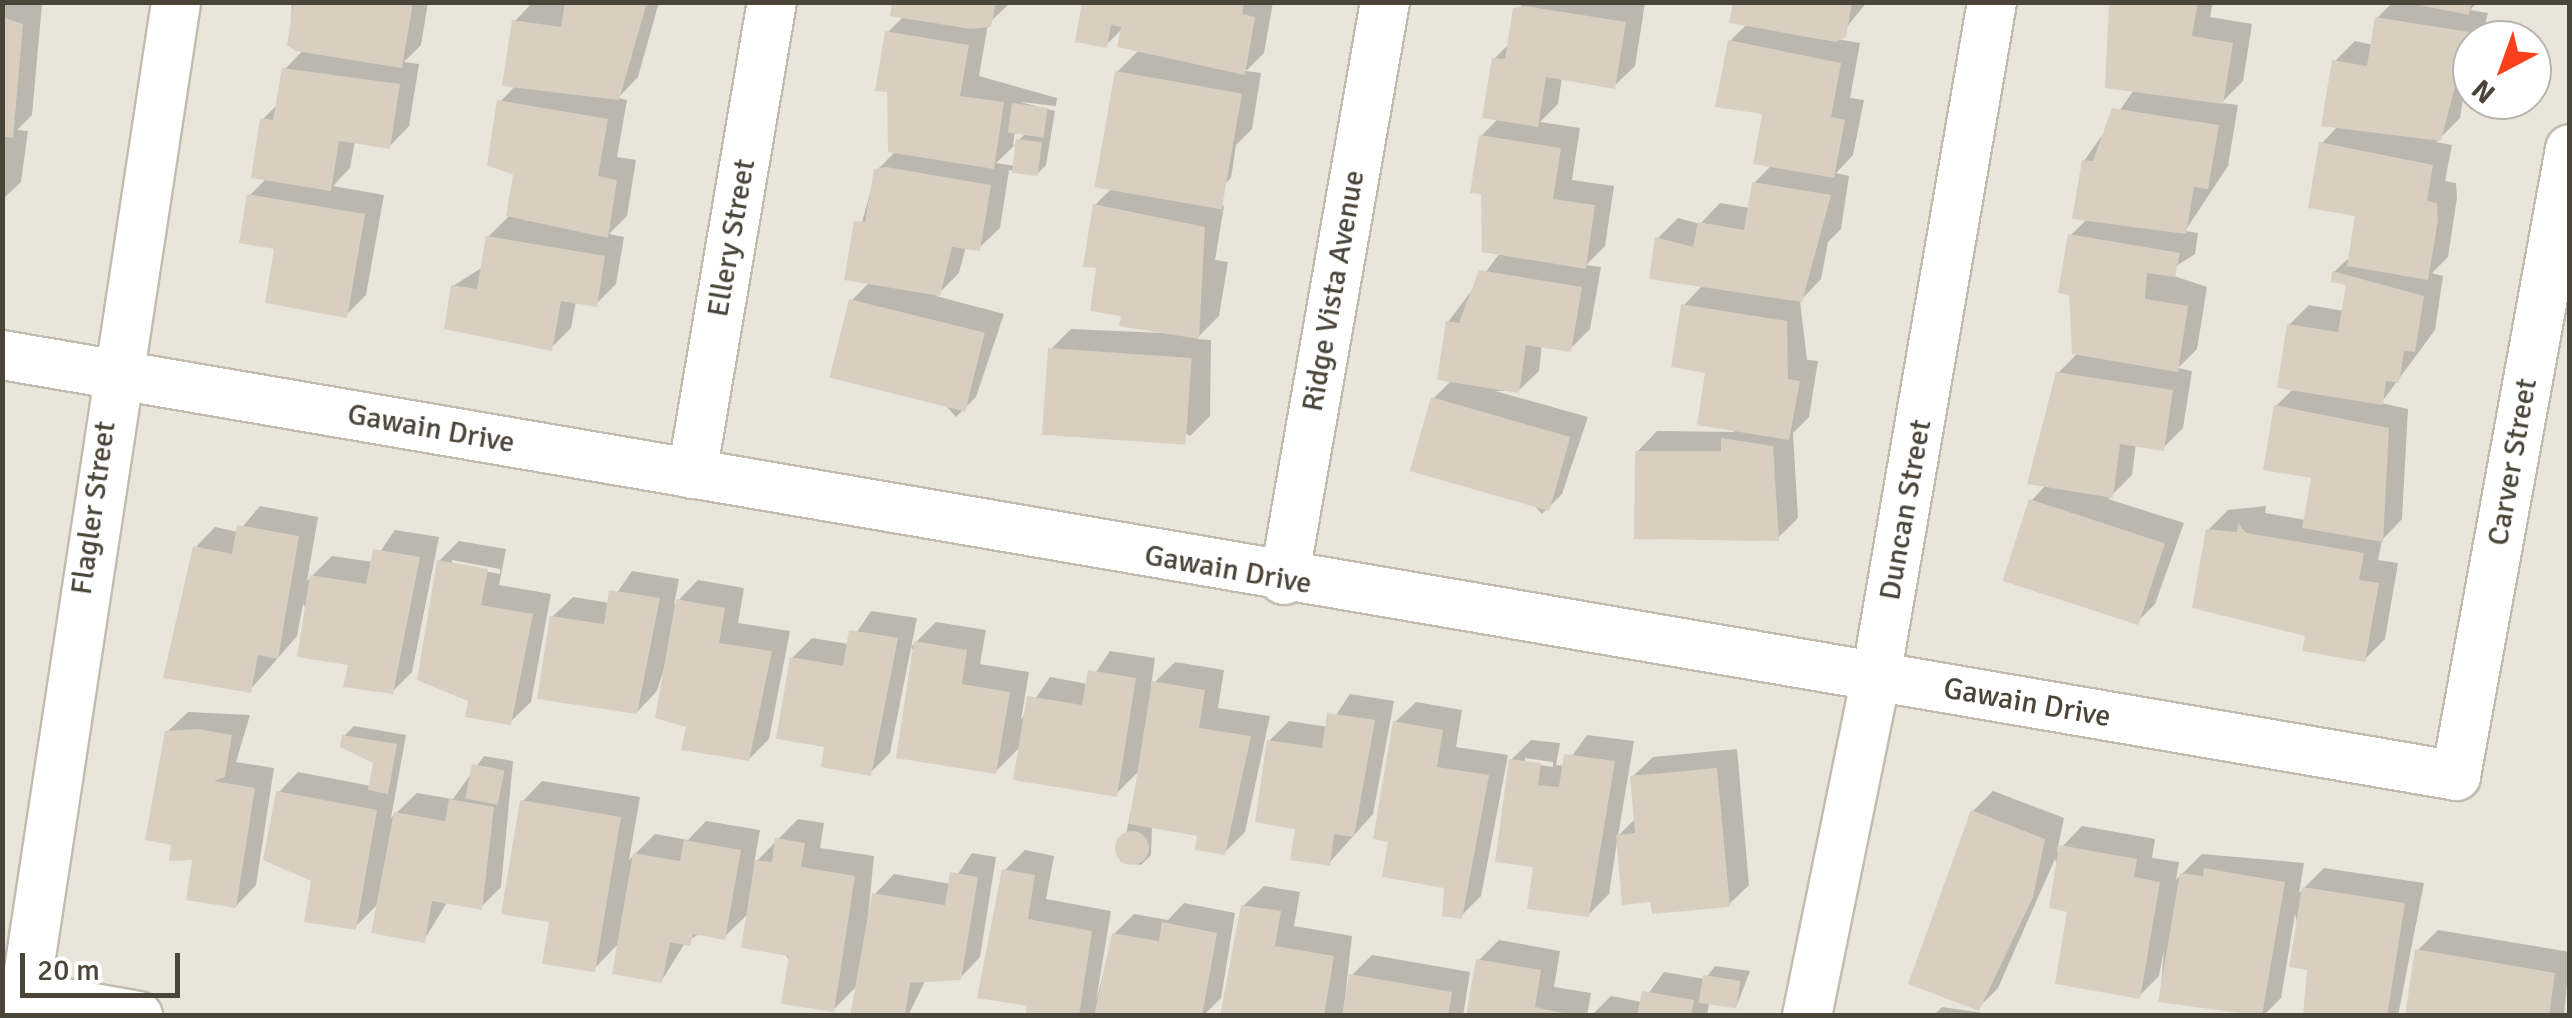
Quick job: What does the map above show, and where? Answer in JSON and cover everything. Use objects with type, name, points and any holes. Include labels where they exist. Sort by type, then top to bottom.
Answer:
[{"type":"street","name":"Flagler Street","points":[[23,1006],[114,374],[176,2]]},
{"type":"street","name":"Ellery Street","points":[[692,474],[772,2]]},
{"type":"street","name":"Ridge Vista Avenue","points":[[1284,580],[1385,2]]},
{"type":"street","name":"Duncan Street","points":[[1807,1016],[1876,677],[1992,2]]},
{"type":"street","name":"Carver Street","points":[[2456,776],[2570,149]]},
{"type":"street","name":"Gawain Drive","points":[[2,355],[1284,580],[2456,776]]},
{"type":"street","points":[[23,1006],[138,1016]]},
{"type":"shaded area","points":[[3,3],[2569,3],[2569,1015],[3,1015]]},
{"type":"building","points":[[294,2],[413,2],[402,68],[295,51],[287,45]]},
{"type":"building","points":[[565,2],[647,2],[619,100],[502,86],[512,20],[561,27]]},
{"type":"building","points":[[892,2],[996,2],[991,27],[971,29],[890,16]]},
{"type":"building","points":[[1082,2],[1244,2],[1242,14],[1255,17],[1245,75],[1117,47],[1121,27],[1111,25],[1107,48],[1075,42]]},
{"type":"building","points":[[1733,2],[1852,2],[1846,37],[1836,42],[1729,23]]},
{"type":"building","points":[[2109,2],[2198,2],[2192,36],[2233,43],[2223,104],[2105,88]]},
{"type":"building","points":[[2405,2],[2471,2],[2469,15]]},
{"type":"building","points":[[1525,6],[1626,22],[1615,89],[1546,77],[1538,127],[1482,118],[1492,58],[1505,59],[1513,8]]},
{"type":"building","points":[[2,17],[23,24],[13,138],[2,136]]},
{"type":"building","points":[[2375,17],[2452,29],[2452,98],[2441,141],[2321,126],[2332,60],[2367,66]]},
{"type":"building","points":[[885,31],[969,45],[960,96],[1004,102],[994,169],[888,152],[887,92],[875,91]]},
{"type":"building","points":[[1728,40],[1841,63],[1831,117],[1845,120],[1834,178],[1753,164],[1762,114],[1715,107]]},
{"type":"building","points":[[282,68],[400,84],[390,149],[339,141],[331,191],[251,178],[260,118],[273,120]]},
{"type":"building","points":[[1115,71],[1242,93],[1222,210],[1095,187]]},
{"type":"building","points":[[497,100],[608,119],[598,176],[617,180],[608,238],[506,216],[513,175],[487,165]]},
{"type":"building","points":[[1012,103],[1048,108],[1043,138],[1008,133]]},
{"type":"building","points":[[2112,108],[2219,125],[2208,189],[2194,187],[2186,234],[2072,219],[2082,160],[2093,161]]},
{"type":"building","points":[[1479,135],[1561,148],[1553,199],[1595,205],[1586,269],[1482,252],[1481,194],[1470,193]]},
{"type":"building","points":[[1016,139],[1042,142],[1038,176],[1012,173]]},
{"type":"building","points":[[2319,142],[2433,165],[2427,201],[2437,203],[2438,220],[2428,280],[2347,266],[2355,216],[2308,208]]},
{"type":"building","points":[[886,167],[991,185],[980,251],[952,247],[940,296],[844,280],[854,221],[865,222],[874,169]]},
{"type":"building","points":[[1752,182],[1831,195],[1802,302],[1649,279],[1655,237],[1693,247],[1698,222],[1744,230]]},
{"type":"building","points":[[247,194],[365,214],[347,318],[265,303],[274,249],[239,243]]},
{"type":"building","points":[[1093,204],[1205,227],[1199,339],[1119,326],[1121,316],[1090,311],[1096,268],[1083,267]]},
{"type":"building","points":[[2068,234],[2180,253],[2175,277],[2147,273],[2145,299],[2188,306],[2178,372],[2072,354],[2069,295],[2058,293]]},
{"type":"building","points":[[486,236],[605,256],[597,307],[561,301],[552,351],[444,329],[451,285],[477,289]]},
{"type":"building","points":[[1479,270],[1582,287],[1571,352],[1526,345],[1519,393],[1437,380],[1446,321],[1459,323]]},
{"type":"building","points":[[2332,271],[2424,296],[2415,352],[2404,351],[2399,383],[2386,381],[2383,405],[2277,388],[2287,324],[2338,332],[2346,285],[2331,282]]},
{"type":"building","points":[[849,299],[985,333],[965,411],[829,378]]},
{"type":"building","points":[[1681,304],[1787,321],[1788,379],[1800,381],[1789,440],[1697,425],[1705,373],[1671,367]]},
{"type":"building","points":[[1048,348],[1192,358],[1186,445],[1042,435]]},
{"type":"building","points":[[2056,372],[2173,390],[2164,451],[2120,444],[2113,498],[2027,484]]},
{"type":"building","points":[[1431,397],[1570,437],[1549,511],[1410,471]]},
{"type":"building","points":[[2274,405],[2389,428],[2383,542],[2302,528],[2311,478],[2263,470]]},
{"type":"building","points":[[1721,438],[1773,446],[1779,541],[1634,539],[1635,451],[1721,451]]},
{"type":"building","points":[[2029,499],[2165,543],[2138,625],[2002,581]]},
{"type":"building","points":[[2238,523],[2246,533],[2364,553],[2359,580],[2379,583],[2365,662],[2302,651],[2305,636],[2192,608],[2206,529],[2237,532]]},
{"type":"building","points":[[237,525],[299,536],[278,659],[258,655],[251,693],[163,678],[193,546],[232,554]]},
{"type":"building","points":[[373,549],[420,557],[393,694],[343,687],[348,665],[297,657],[310,575],[366,584]]},
{"type":"building","points":[[437,560],[488,569],[481,605],[533,614],[511,725],[465,717],[468,701],[417,680]]},
{"type":"building","points":[[609,590],[660,598],[637,714],[537,699],[550,616],[604,624]]},
{"type":"building","points":[[676,599],[725,608],[719,643],[772,651],[749,761],[681,750],[686,727],[655,718]]},
{"type":"building","points":[[849,630],[898,638],[871,776],[821,767],[824,747],[776,739],[790,657],[843,666]]},
{"type":"building","points":[[914,641],[967,650],[962,684],[1010,692],[996,774],[896,758]]},
{"type":"building","points":[[1088,670],[1136,678],[1117,797],[1013,780],[1027,696],[1082,705]]},
{"type":"building","points":[[1152,681],[1205,690],[1199,728],[1251,736],[1225,855],[1195,850],[1197,836],[1129,824]]},
{"type":"building","points":[[1327,713],[1375,720],[1354,837],[1334,834],[1330,866],[1290,860],[1295,829],[1255,822],[1267,740],[1322,748]]},
{"type":"building","points":[[1393,721],[1443,730],[1437,767],[1489,775],[1462,919],[1442,916],[1444,888],[1382,877],[1388,842],[1373,839]]},
{"type":"building","points":[[198,729],[232,735],[225,777],[214,781],[255,788],[236,908],[186,900],[192,860],[169,861],[171,845],[145,840],[165,731]]},
{"type":"building","points":[[342,735],[397,744],[388,794],[368,790],[373,763],[340,747]]},
{"type":"building","points":[[1564,754],[1615,761],[1589,917],[1527,909],[1533,867],[1495,862],[1509,759],[1541,763],[1538,785],[1559,787]]},
{"type":"building","points":[[472,764],[504,770],[498,805],[465,798]]},
{"type":"building","points":[[1717,768],[1730,907],[1652,914],[1650,902],[1622,905],[1616,835],[1635,833],[1630,776]]},
{"type":"building","points":[[276,791],[377,810],[356,930],[304,922],[311,881],[263,860]]},
{"type":"building","points":[[449,799],[494,807],[482,910],[432,901],[425,943],[371,933],[394,812],[445,821]]},
{"type":"building","points":[[520,800],[621,817],[595,972],[542,964],[549,922],[501,914]]},
{"type":"building","points":[[1971,810],[2045,839],[2033,897],[1979,1011],[1908,984]]},
{"type":"building","points":[[1132,831],[1144,836],[1149,848],[1144,860],[1132,865],[1120,860],[1115,848],[1120,836]]},
{"type":"building","points":[[775,838],[805,843],[801,867],[855,876],[834,1012],[781,1004],[789,956],[741,948],[755,860],[772,862]]},
{"type":"building","points":[[684,840],[741,850],[725,940],[693,934],[690,946],[670,942],[662,983],[612,974],[633,853],[680,861]]},
{"type":"building","points":[[2059,845],[2137,859],[2134,877],[2160,882],[2140,999],[2055,984],[2067,912],[2049,908]]},
{"type":"building","points":[[2204,868],[2285,882],[2262,1016],[2158,1002],[2180,873],[2203,876]]},
{"type":"building","points":[[1002,869],[1035,875],[1028,919],[1092,931],[1079,1016],[1025,1016],[1027,1006],[977,998]]},
{"type":"building","points":[[950,872],[978,877],[961,980],[910,983],[905,1016],[850,1016],[872,893],[945,905]]},
{"type":"building","points":[[2302,887],[2405,903],[2387,1016],[2303,1016],[2307,970],[2289,967]]},
{"type":"building","points":[[1241,905],[1281,911],[1275,946],[1334,956],[1324,1016],[1220,1016]]},
{"type":"building","points":[[1162,922],[1217,933],[1202,1016],[1094,1016],[1112,933],[1159,941]]},
{"type":"building","points":[[2415,949],[2555,973],[2549,1016],[2405,1016]]},
{"type":"building","points":[[1476,959],[1541,970],[1535,1007],[1577,1016],[1466,1016]]},
{"type":"building","points":[[1349,974],[1452,992],[1448,1016],[1342,1016]]},
{"type":"building","points":[[1703,975],[1741,981],[1736,1009],[1699,1003]]},
{"type":"building","points":[[1642,991],[1694,1000],[1691,1016],[1637,1016]]}]
